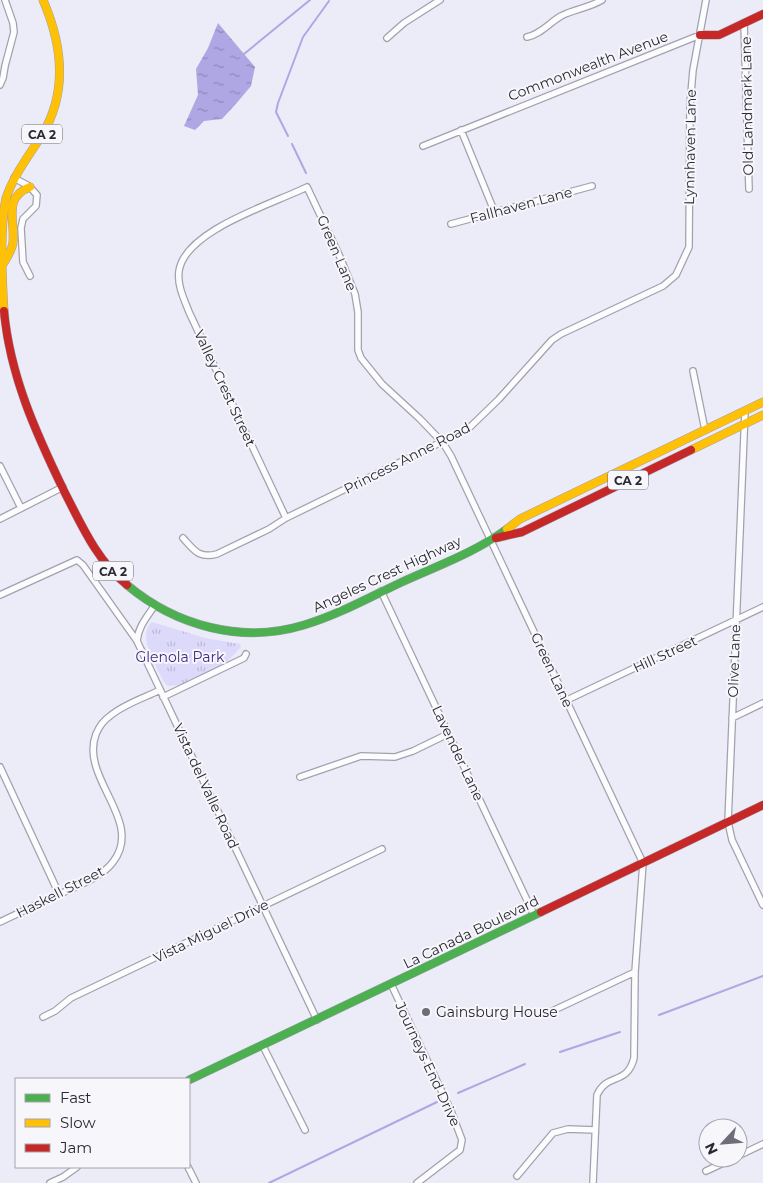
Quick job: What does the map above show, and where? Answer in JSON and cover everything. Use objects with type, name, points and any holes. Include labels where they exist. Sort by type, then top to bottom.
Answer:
[{"type":"main road","name":"Angeles Crest Highway","points":[[43,0],[54,24],[61,67],[59,87],[48,123],[14,178],[3,208],[1,226],[2,264],[5,316],[10,356],[22,396],[63,487],[89,538],[104,560],[126,583],[154,605],[178,618],[202,626],[252,633],[292,628],[323,619],[491,540],[520,520],[763,402]]},
{"type":"main road","name":"Commonwealth Avenue","points":[[700,36],[718,35],[763,14]]},
{"type":"main road","points":[[2,264],[12,250],[12,215],[16,194],[22,189],[30,187]]},
{"type":"main road","name":"Angeles Crest Highway","points":[[491,540],[522,532],[763,415]]},
{"type":"main road","name":"La Canada Boulevard","points":[[190,1080],[763,805]]},
{"type":"street","points":[[0,85],[14,32],[5,0]]},
{"type":"street","points":[[387,38],[404,23],[440,0]]},
{"type":"street","points":[[527,37],[544,30],[560,17],[592,6],[602,0]]},
{"type":"street","name":"Lynnhaven Lane","points":[[663,286],[676,274],[689,247],[690,105],[693,70],[706,0]]},
{"type":"street","name":"Old Landmark Lane","points":[[744,23],[748,188]]},
{"type":"street","name":"Commonwealth Avenue","points":[[423,146],[700,36]]},
{"type":"street","points":[[461,130],[495,213]]},
{"type":"street","points":[[14,178],[30,187],[37,195],[36,206],[24,220],[22,228],[23,262],[30,276]]},
{"type":"street","name":"Fallhaven Lane","points":[[451,224],[592,186]]},
{"type":"street","name":"Green Lane","points":[[184,256],[210,233],[243,215],[307,187],[355,294],[358,312],[358,350],[361,358],[382,384],[443,443],[491,540],[643,863],[635,972],[634,1058],[632,1068],[626,1074],[605,1084],[599,1091],[596,1101],[593,1183]]},
{"type":"street","name":"Valley Crest Street","points":[[184,256],[179,271],[182,296],[286,518]]},
{"type":"street","name":"Princess Anne Road","points":[[183,538],[194,550],[208,556],[216,554],[269,529],[286,518],[443,443],[475,424],[552,340],[663,286]]},
{"type":"street","points":[[693,371],[705,430]]},
{"type":"street","name":"Olive Lane","points":[[745,411],[728,822],[732,840],[763,905]]},
{"type":"street","points":[[0,466],[21,508]]},
{"type":"street","points":[[0,519],[63,487]]},
{"type":"street","name":"Vista del Valle Road","points":[[0,594],[73,561],[80,561],[137,641],[317,1020]]},
{"type":"street","name":"Lavender Lane","points":[[381,591],[534,915]]},
{"type":"street","points":[[137,641],[141,624],[154,605]]},
{"type":"street","name":"Hill Street","points":[[567,700],[763,607]]},
{"type":"street","points":[[164,696],[244,658],[246,654]]},
{"type":"street","name":"Haskell Street","points":[[0,922],[98,876],[107,870],[119,854],[122,844],[120,821],[93,760],[93,745],[97,731],[110,715],[160,690]]},
{"type":"street","points":[[732,718],[763,703]]},
{"type":"street","points":[[300,777],[361,756],[395,757],[413,752],[448,734]]},
{"type":"street","points":[[0,767],[2,775],[59,894]]},
{"type":"street","name":"Vista Miguel Drive","points":[[42,1017],[55,1011],[71,998],[382,849]]},
{"type":"street","points":[[548,1013],[635,972]]},
{"type":"street","name":"Journeys End Drive","points":[[391,984],[451,1111],[462,1140],[460,1150],[417,1183]]},
{"type":"street","points":[[263,1046],[305,1130]]},
{"type":"street","points":[[517,1176],[553,1133],[568,1129],[595,1130]]},
{"type":"street","points":[[748,1151],[763,1144]]},
{"type":"street","points":[[50,1183],[76,1168]]},
{"type":"street","points":[[188,1168],[196,1183]]},
{"type":"street","points":[[706,1171],[712,1168]]},
{"type":"green space","name":"Glenola Park","points":[[152,622],[205,638],[240,644],[241,647],[225,664],[179,685],[168,686],[157,668],[147,643],[146,635]]},
{"type":"water","points":[[218,23],[255,67],[251,86],[222,119],[204,121],[195,130],[184,126],[198,95],[196,69],[208,48]]},
{"type":"waterway","points":[[244,54],[310,0]]},
{"type":"waterway","points":[[288,136],[276,112],[278,103],[303,37],[329,1]]},
{"type":"waterway","points":[[292,144],[306,173]]},
{"type":"waterway","points":[[659,1015],[763,976]]},
{"type":"waterway","points":[[560,1052],[620,1032]]},
{"type":"waterway","points":[[458,1093],[525,1064]]},
{"type":"waterway","points":[[269,1183],[437,1102]]},
{"type":"traffic: fast","points":[[127,585],[167,611],[188,621],[211,628],[257,633],[281,630],[317,621],[342,611],[469,552],[507,529]]},
{"type":"traffic: fast","points":[[190,1080],[541,912]]},
{"type":"traffic: slow","points":[[4,311],[2,238],[6,198],[17,173],[42,135],[50,119],[59,85],[58,51],[55,34],[43,0]]},
{"type":"traffic: slow","points":[[3,264],[13,242],[13,203],[22,191],[30,187]]},
{"type":"traffic: slow","points":[[507,529],[520,519],[763,402]]},
{"type":"traffic: slow","points":[[691,450],[763,415]]},
{"type":"traffic: jam","points":[[700,35],[719,35],[763,14]]},
{"type":"traffic: jam","points":[[4,311],[12,358],[34,426],[83,529],[107,565],[127,585]]},
{"type":"traffic: jam","points":[[496,538],[522,532],[691,450]]},
{"type":"traffic: jam","points":[[541,912],[763,805]]},
{"type":"place","name":"Gainsburg House","points":[[426,1012]]}]
